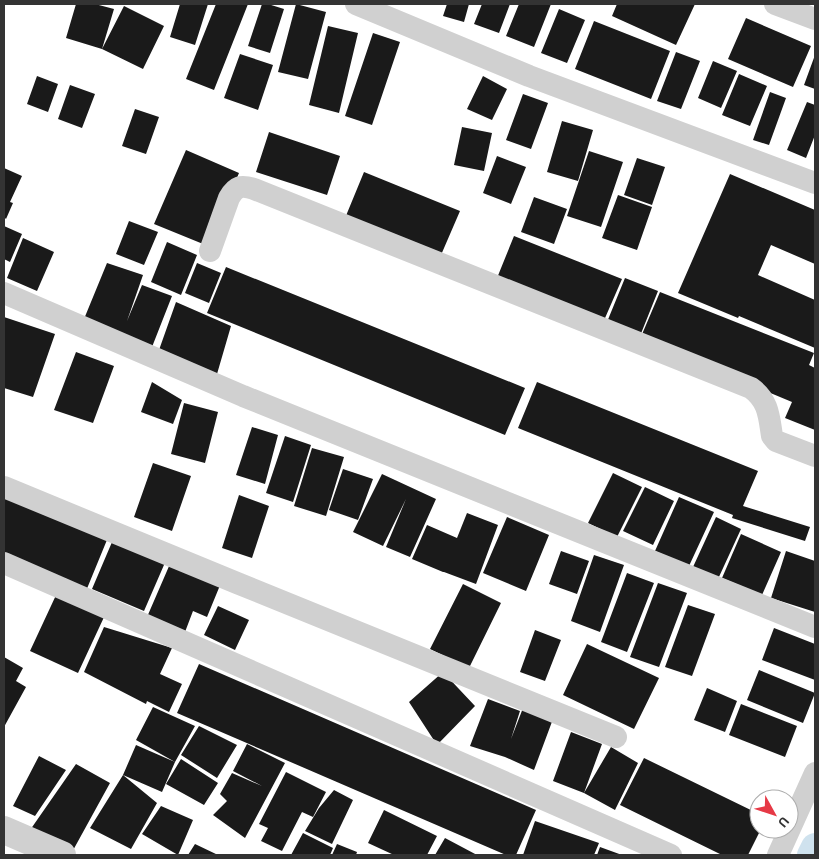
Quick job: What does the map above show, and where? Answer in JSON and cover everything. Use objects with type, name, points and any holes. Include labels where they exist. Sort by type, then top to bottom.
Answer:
[{"type":"street","points":[[356,4],[529,76],[815,184]]},
{"type":"street","points":[[775,4],[815,19]]},
{"type":"street","points":[[210,252],[233,192],[239,187],[244,186],[254,188],[751,388],[759,394],[767,408],[774,440],[815,456]]},
{"type":"street","points":[[4,293],[243,396],[815,627]]},
{"type":"street","points":[[4,487],[616,736]]},
{"type":"street","points":[[4,563],[672,855]]},
{"type":"street","points":[[778,855],[815,773]]},
{"type":"street","points":[[4,830],[62,855]]},
{"type":"building","points":[[76,4],[95,4],[114,9],[102,49],[66,38]]},
{"type":"building","points":[[180,4],[208,4],[195,45],[170,37]]},
{"type":"building","points":[[216,4],[248,4],[214,90],[186,79]]},
{"type":"building","points":[[262,4],[284,9],[270,53],[248,46]]},
{"type":"building","points":[[296,4],[326,12],[308,79],[278,72]]},
{"type":"building","points":[[447,4],[469,4],[464,22],[443,16]]},
{"type":"building","points":[[482,4],[510,4],[499,33],[474,24]]},
{"type":"building","points":[[519,4],[551,4],[534,47],[506,36]]},
{"type":"building","points":[[617,4],[695,4],[676,45],[612,16]]},
{"type":"building","points":[[124,6],[164,26],[143,69],[102,49]]},
{"type":"building","points":[[559,9],[585,20],[567,63],[541,53]]},
{"type":"building","points":[[746,18],[811,46],[793,87],[728,59]]},
{"type":"building","points":[[594,21],[670,51],[651,99],[575,69]]},
{"type":"building","points":[[328,26],[358,33],[339,113],[309,105]]},
{"type":"building","points":[[373,33],[400,42],[372,125],[345,116]]},
{"type":"building","points":[[676,52],[700,61],[681,109],[657,101]]},
{"type":"building","points":[[240,54],[273,65],[258,110],[224,98]]},
{"type":"building","points":[[815,55],[815,89],[804,85]]},
{"type":"building","points":[[713,61],[737,71],[721,108],[698,98]]},
{"type":"building","points":[[739,74],[767,86],[750,126],[722,115]]},
{"type":"building","points":[[37,76],[58,84],[48,112],[27,104]]},
{"type":"building","points":[[483,76],[507,89],[492,120],[467,109]]},
{"type":"building","points":[[70,85],[95,94],[82,128],[58,119]]},
{"type":"building","points":[[770,92],[786,98],[769,145],[753,140]]},
{"type":"building","points":[[523,94],[548,103],[531,149],[506,140]]},
{"type":"building","points":[[807,102],[815,105],[815,135],[806,158],[787,150]]},
{"type":"building","points":[[135,109],[159,117],[146,154],[122,146]]},
{"type":"building","points":[[562,121],[593,130],[578,181],[547,172]]},
{"type":"building","points":[[462,127],[492,133],[484,171],[454,165]]},
{"type":"building","points":[[269,132],[340,156],[327,195],[256,172]]},
{"type":"building","points":[[186,150],[239,173],[208,246],[154,224]]},
{"type":"building","points":[[589,151],[623,162],[601,227],[567,216]]},
{"type":"building","points":[[497,156],[526,167],[511,204],[483,193]]},
{"type":"building","points":[[637,158],[665,167],[652,205],[624,195]]},
{"type":"building","points":[[4,168],[22,176],[10,202],[13,203],[6,219],[4,217]]},
{"type":"building","points":[[364,172],[460,211],[438,262],[343,223]]},
{"type":"building","points":[[730,174],[815,210],[815,264],[771,245],[758,275],[815,300],[815,348],[678,293]]},
{"type":"building","points":[[618,195],[652,207],[637,250],[602,238]]},
{"type":"building","points":[[534,197],[567,209],[554,244],[521,232]]},
{"type":"building","points":[[129,221],[158,232],[144,265],[116,254]]},
{"type":"building","points":[[4,226],[22,234],[10,262],[4,259]]},
{"type":"building","points":[[514,236],[622,279],[602,325],[495,283]]},
{"type":"building","points":[[23,238],[54,252],[37,291],[7,278]]},
{"type":"building","points":[[167,242],[197,255],[181,295],[151,282]]},
{"type":"building","points":[[107,263],[143,275],[127,321],[142,285],[172,296],[152,347],[84,319]]},
{"type":"building","points":[[197,263],[221,273],[209,303],[185,293]]},
{"type":"building","points":[[226,267],[525,388],[505,435],[207,313]]},
{"type":"building","points":[[625,278],[658,291],[640,336],[607,322]]},
{"type":"building","points":[[660,292],[814,353],[809,365],[815,368],[815,430],[785,418],[792,402],[640,339]]},
{"type":"building","points":[[176,302],[231,326],[217,374],[159,350]]},
{"type":"building","points":[[4,317],[55,334],[33,397],[4,388]]},
{"type":"building","points":[[76,352],[114,366],[93,423],[54,410]]},
{"type":"building","points":[[152,382],[182,400],[173,424],[141,412]]},
{"type":"building","points":[[537,382],[758,471],[743,506],[810,527],[805,541],[732,518],[733,515],[518,428]]},
{"type":"building","points":[[184,403],[218,412],[205,463],[171,454]]},
{"type":"building","points":[[252,427],[278,435],[265,484],[236,475]]},
{"type":"building","points":[[285,436],[311,445],[293,502],[266,493]]},
{"type":"building","points":[[312,448],[344,457],[326,516],[294,506]]},
{"type":"building","points":[[153,463],[191,476],[172,531],[134,517]]},
{"type":"building","points":[[343,469],[373,479],[358,520],[329,510]]},
{"type":"building","points":[[613,473],[642,487],[617,537],[588,523]]},
{"type":"building","points":[[382,474],[436,499],[410,557],[386,547],[406,499],[383,546],[353,532]]},
{"type":"building","points":[[645,487],[674,501],[653,545],[623,531]]},
{"type":"building","points":[[4,492],[109,535],[86,591],[4,557]]},
{"type":"building","points":[[239,495],[269,506],[252,558],[222,548]]},
{"type":"building","points":[[679,497],[714,512],[689,566],[655,551]]},
{"type":"building","points":[[467,513],[498,525],[476,584],[412,559],[427,525],[457,538]]},
{"type":"building","points":[[507,517],[549,535],[526,591],[483,573]]},
{"type":"building","points":[[716,517],[741,529],[718,579],[693,567]]},
{"type":"building","points":[[741,534],[781,552],[762,595],[722,578]]},
{"type":"building","points":[[115,535],[167,558],[144,611],[92,589]]},
{"type":"building","points":[[561,551],[589,561],[577,594],[549,584]]},
{"type":"building","points":[[786,551],[815,561],[815,612],[771,598]]},
{"type":"building","points":[[594,555],[624,565],[600,632],[571,621]]},
{"type":"building","points":[[173,557],[223,578],[207,617],[193,611],[185,632],[147,617]]},
{"type":"building","points":[[627,573],[654,583],[627,652],[601,642]]},
{"type":"building","points":[[658,583],[687,593],[659,667],[630,657]]},
{"type":"building","points":[[463,584],[501,603],[469,668],[430,649]]},
{"type":"building","points":[[57,593],[105,615],[78,673],[30,651]]},
{"type":"building","points":[[688,605],[715,614],[692,676],[665,667]]},
{"type":"building","points":[[218,606],[249,620],[235,650],[204,635]]},
{"type":"building","points":[[104,627],[172,648],[160,674],[182,684],[169,712],[147,701],[146,704],[84,672]]},
{"type":"building","points":[[774,628],[815,644],[815,680],[762,660]]},
{"type":"building","points":[[535,630],[561,640],[545,681],[520,672]]},
{"type":"building","points":[[587,644],[659,678],[634,729],[563,695]]},
{"type":"building","points":[[4,657],[23,668],[16,681],[26,687],[4,727]]},
{"type":"building","points":[[199,664],[536,810],[516,855],[506,855],[177,713]]},
{"type":"building","points":[[759,670],[815,693],[803,723],[747,700]]},
{"type":"building","points":[[443,672],[475,706],[437,745],[409,702]]},
{"type":"building","points":[[707,688],[737,701],[725,732],[694,720]]},
{"type":"building","points":[[488,699],[520,711],[511,739],[523,708],[553,719],[534,770],[505,757],[470,746]]},
{"type":"building","points":[[741,704],[797,726],[785,757],[729,735]]},
{"type":"building","points":[[153,707],[195,726],[175,762],[136,740]]},
{"type":"building","points":[[199,726],[237,745],[217,778],[181,755]]},
{"type":"building","points":[[571,732],[602,744],[584,793],[553,781]]},
{"type":"building","points":[[247,744],[285,763],[245,838],[213,815],[227,801],[220,794],[232,773],[262,786],[233,771]]},
{"type":"building","points":[[136,745],[175,762],[162,792],[123,775]]},
{"type":"building","points":[[611,747],[638,763],[615,810],[584,793]]},
{"type":"building","points":[[39,756],[66,770],[35,816],[13,806]]},
{"type":"building","points":[[644,758],[749,809],[749,839],[756,839],[748,855],[722,855],[620,805]]},
{"type":"building","points":[[181,759],[218,783],[204,805],[166,784]]},
{"type":"building","points":[[76,764],[110,783],[71,854],[28,833]]},
{"type":"building","points":[[286,772],[326,792],[313,817],[302,812],[282,851],[261,841],[268,828],[259,824]]},
{"type":"building","points":[[123,775],[157,803],[131,849],[90,828]]},
{"type":"building","points":[[334,790],[353,800],[332,844],[305,831],[319,808]]},
{"type":"building","points":[[161,806],[193,820],[178,855],[142,834]]},
{"type":"building","points":[[384,810],[437,836],[427,855],[394,855],[368,843]]},
{"type":"building","points":[[535,821],[599,843],[594,855],[523,855]]},
{"type":"building","points":[[303,833],[333,848],[330,855],[291,855]]},
{"type":"building","points":[[445,838],[477,855],[435,855]]},
{"type":"building","points":[[195,844],[218,855],[188,855]]},
{"type":"building","points":[[337,844],[357,852],[356,855],[332,855]]},
{"type":"building","points":[[600,847],[622,855],[597,855]]},
{"type":"waterway","points":[[811,855],[815,847]]}]
